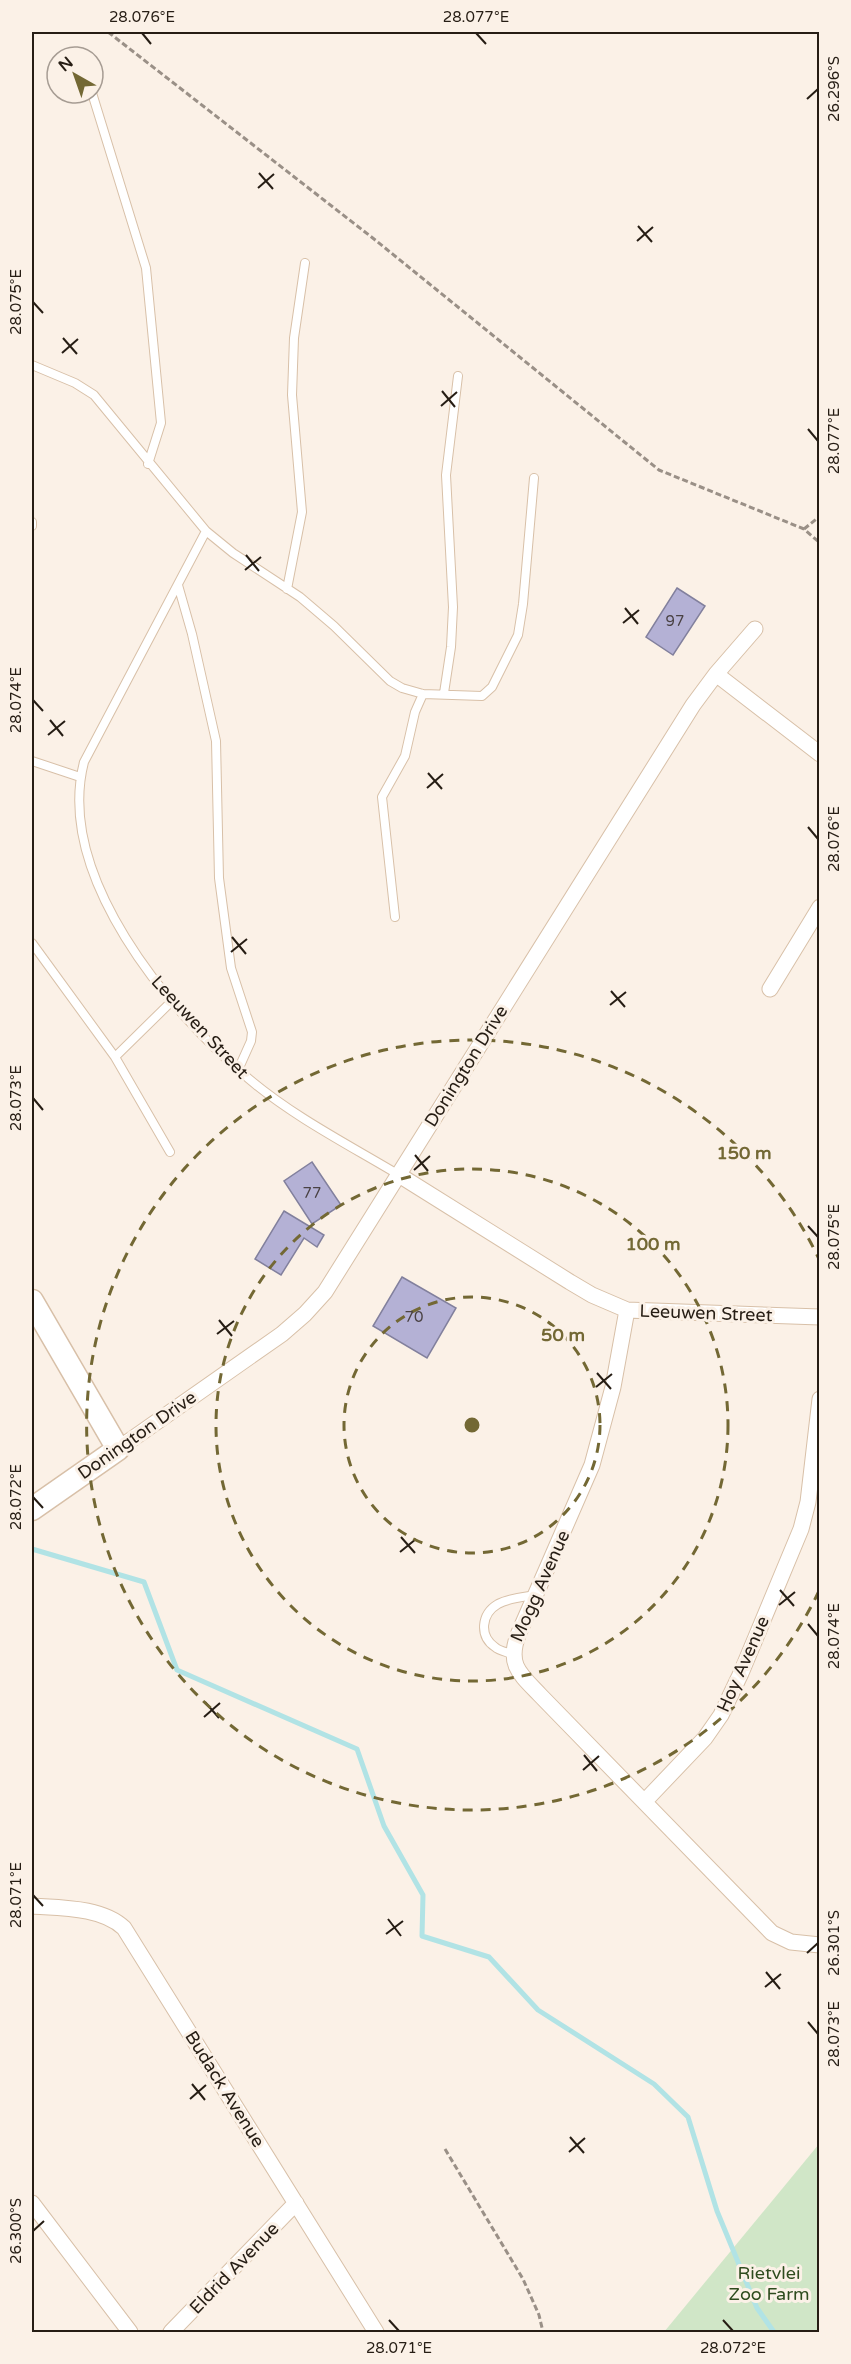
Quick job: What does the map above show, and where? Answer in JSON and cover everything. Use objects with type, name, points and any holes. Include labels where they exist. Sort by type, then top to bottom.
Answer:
[{"type":"street","name":"Donington Drive","points":[[32,1509],[282,1334],[305,1314],[333,1281],[693,705],[754,629]]},
{"type":"street","points":[[716,674],[819,754]]},
{"type":"street","points":[[770,989],[819,907]]},
{"type":"street","name":"Leeuwen Street","points":[[399,1175],[585,1291],[627,1310],[819,1317]]},
{"type":"street","points":[[32,1301],[118,1449]]},
{"type":"street","name":"Mogg Avenue","points":[[627,1310],[611,1396],[592,1465],[518,1635],[512,1654],[516,1668],[520,1675],[771,1933],[791,1942],[819,1945]]},
{"type":"street","name":"Hoy Avenue","points":[[645,1801],[705,1738],[721,1715],[741,1672],[801,1529],[808,1502],[819,1399]]},
{"type":"street","name":"Budack Avenue","points":[[32,1906],[86,1911],[114,1920],[124,1928],[376,2332]]},
{"type":"street","points":[[32,2203],[130,2332]]},
{"type":"street","name":"Eldrid Avenue","points":[[171,2332],[296,2203]]},
{"type":"lane","points":[[96,105],[146,268],[160,423],[148,464]]},
{"type":"lane","points":[[287,589],[302,512],[292,395],[295,332],[305,263]]},
{"type":"lane","points":[[32,365],[81,386],[94,395],[148,464],[206,531],[233,554],[287,589],[334,626],[390,681],[402,688],[423,694],[478,696],[487,693],[492,687],[518,635],[523,604],[534,478]]},
{"type":"lane","points":[[444,693],[451,647],[453,607],[446,475],[458,375]]},
{"type":"lane","name":"Leeuwen Street","points":[[206,531],[88,752],[80,777],[79,818],[88,858],[120,926],[161,991],[238,1070],[283,1104],[399,1175]]},
{"type":"lane","points":[[178,585],[192,634],[217,752],[219,878],[231,968],[252,1032],[251,1041],[238,1070]]},
{"type":"lane","points":[[395,917],[382,801],[384,792],[405,756],[415,712],[423,694]]},
{"type":"lane","points":[[32,761],[80,777]]},
{"type":"lane","points":[[32,943],[115,1057],[170,1152]]},
{"type":"lane","points":[[115,1057],[172,1001]]},
{"type":"lane","points":[[512,1654],[495,1648],[486,1638],[483,1623],[487,1614],[497,1605],[536,1595]]},
{"type":"path","points":[[108,32],[374,239],[659,470],[804,529],[819,543]]},
{"type":"path","points":[[804,529],[819,516]]},
{"type":"path","points":[[445,2149],[524,2279],[540,2315],[543,2332]]},
{"type":"green space","name":"Rietvlei Zoo Farm","points":[[819,2144],[819,2332],[664,2332]]},
{"type":"building","points":[[677,588],[705,606],[673,655],[646,637]]},
{"type":"building","points":[[312,1162],[341,1205],[312,1224],[284,1181]]},
{"type":"building","points":[[284,1211],[324,1235],[317,1247],[304,1238],[281,1275],[255,1259]]},
{"type":"building","points":[[402,1277],[456,1308],[427,1358],[373,1326]]},
{"type":"waterway","points":[[32,1549],[144,1582],[177,1670],[357,1749],[384,1826],[423,1895],[422,1936],[489,1957],[538,2010],[654,2084],[688,2117],[717,2211],[757,2308],[774,2332]]}]
